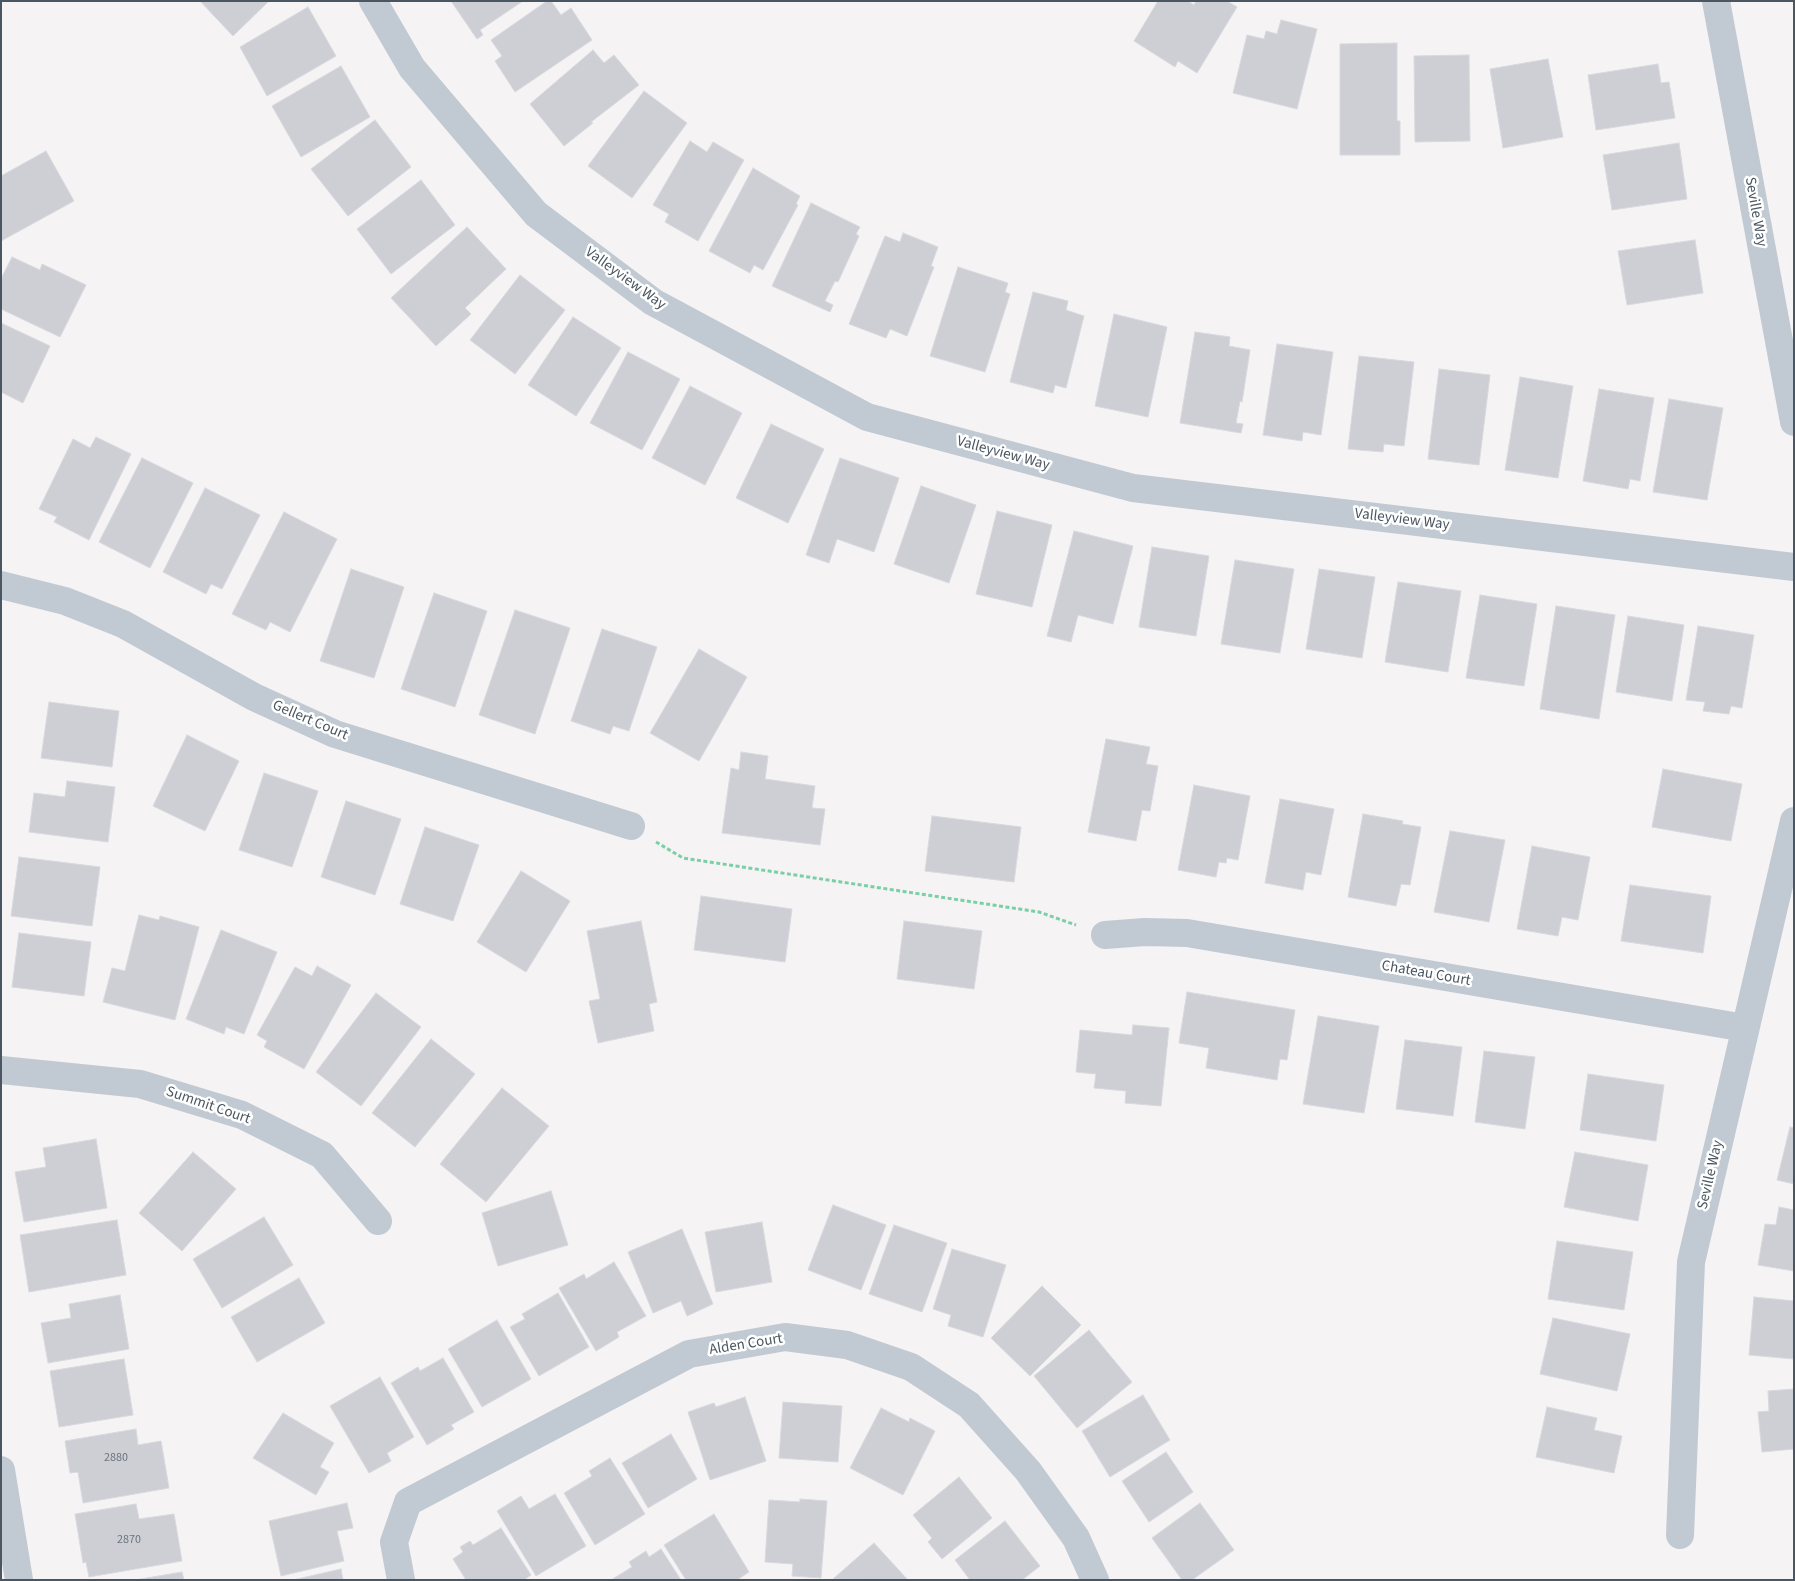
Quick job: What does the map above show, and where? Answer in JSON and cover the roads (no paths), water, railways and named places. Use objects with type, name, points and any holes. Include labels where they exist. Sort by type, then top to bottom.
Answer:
[{"type":"street","name":"Valleyview Way","points":[[373,1],[412,68],[536,214],[653,302],[867,418],[1134,488],[1794,566]]},
{"type":"street","name":"Seville Way","points":[[1716,1],[1794,422]]},
{"type":"street","name":"Gellert Court","points":[[1,586],[65,601],[123,624],[254,697],[335,734],[630,826]]},
{"type":"street","name":"Seville Way","points":[[1680,1535],[1691,1262],[1794,822]]},
{"type":"street","name":"Chateau Court","points":[[1105,935],[1145,932],[1187,933],[1745,1028]]},
{"type":"street","name":"Summit Court","points":[[1,1070],[140,1084],[242,1115],[322,1155],[378,1221]]},
{"type":"street","name":"Alden Court","points":[[400,1580],[394,1542],[408,1502],[689,1354],[785,1337],[847,1345],[912,1367],[969,1405],[1028,1471],[1076,1538],[1095,1580]]},
{"type":"street","points":[[1,1470],[19,1580]]}]
